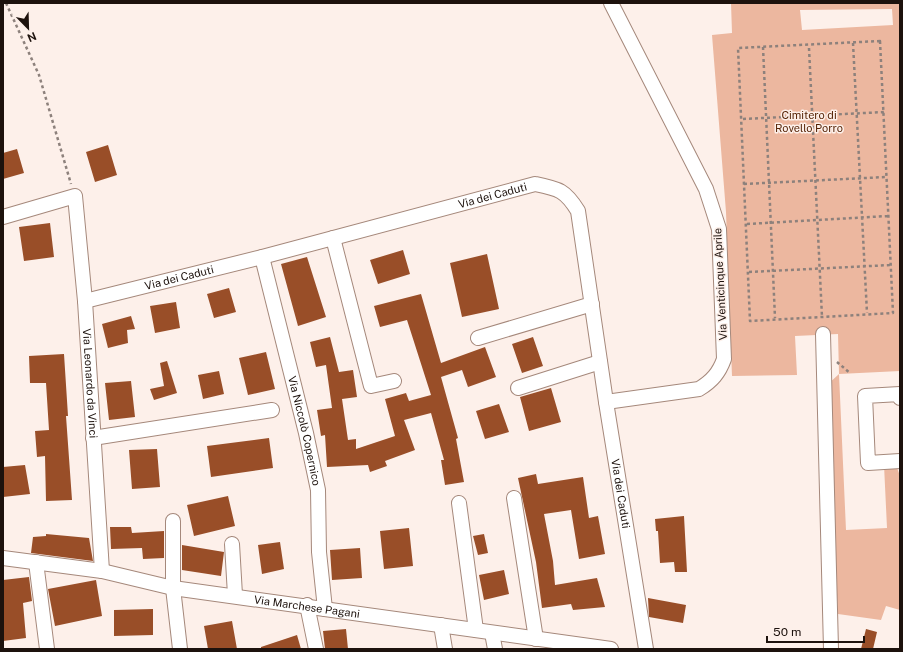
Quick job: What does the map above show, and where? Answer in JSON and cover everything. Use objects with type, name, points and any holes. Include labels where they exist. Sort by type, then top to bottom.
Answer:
[{"type":"street","name":"Via Venticinque Aprile","points":[[606,402],[699,389],[716,376],[724,359],[719,212],[611,3]]},
{"type":"street","name":"Via dei Caduti","points":[[85,301],[262,257],[535,184],[555,188],[569,196],[578,211],[606,402],[646,649]]},
{"type":"street","points":[[3,217],[74,196]]},
{"type":"street","name":"Via Leonardo da Vinci","points":[[74,196],[85,301],[102,571]]},
{"type":"street","points":[[333,238],[371,386],[394,381]]},
{"type":"street","name":"Via Niccolò Copernico","points":[[262,257],[306,433],[318,490],[319,552],[325,609]]},
{"type":"street","points":[[478,338],[592,304]]},
{"type":"street","points":[[822,324],[831,649]]},
{"type":"street","points":[[518,388],[600,362]]},
{"type":"street","points":[[900,398],[900,394],[865,396],[868,463],[900,461]]},
{"type":"street","points":[[93,438],[272,410]]},
{"type":"street","points":[[514,498],[536,639]]},
{"type":"street","points":[[459,503],[476,630]]},
{"type":"street","points":[[173,521],[173,588],[180,649]]},
{"type":"street","points":[[232,544],[235,595]]},
{"type":"street","name":"Via Marchese Pagani","points":[[3,558],[102,571],[173,588],[307,605],[325,609],[492,632],[593,648],[611,649]]},
{"type":"street","points":[[36,562],[47,649]]},
{"type":"street","points":[[307,605],[316,649]]},
{"type":"street","points":[[441,625],[445,649]]},
{"type":"street","points":[[492,632],[495,649]]},
{"type":"path","points":[[6,3],[39,75],[74,196]]},
{"type":"path","points":[[880,41],[893,314],[822,324],[750,320],[738,48],[763,46],[880,41]]},
{"type":"path","points":[[853,43],[867,313]]},
{"type":"path","points":[[763,46],[775,318]]},
{"type":"path","points":[[809,48],[822,324]]},
{"type":"path","points":[[743,119],[884,112]]},
{"type":"path","points":[[744,184],[886,177]]},
{"type":"path","points":[[747,224],[889,216]]},
{"type":"path","points":[[749,272],[891,265]]},
{"type":"green space","name":"Cimitero di Rovello Porro","points":[[731,3],[900,3],[900,371],[839,374],[838,334],[795,336],[797,375],[732,376],[726,212],[712,35],[732,33]],"holes":[[[892,9],[893,25],[802,30],[800,10]]]},
{"type":"green space","points":[[839,374],[846,530],[887,528],[884,465],[896,465],[900,476],[900,610],[886,606],[881,620],[838,614],[826,386]]},
{"type":"building","points":[[108,145],[117,175],[95,182],[86,152]]},
{"type":"building","points":[[17,149],[24,173],[3,179],[3,153]]},
{"type":"building","points":[[50,223],[54,257],[24,261],[19,227]]},
{"type":"building","points":[[403,250],[410,274],[378,284],[370,260]]},
{"type":"building","points":[[487,254],[499,309],[462,317],[450,263]]},
{"type":"building","points":[[307,257],[326,317],[298,326],[281,264]]},
{"type":"building","points":[[229,288],[236,312],[214,318],[207,294]]},
{"type":"building","points":[[421,294],[441,363],[485,347],[496,377],[468,387],[462,370],[441,377],[458,438],[456,439],[464,482],[445,485],[441,460],[444,460],[431,413],[404,420],[415,450],[385,461],[387,466],[370,472],[368,465],[327,467],[325,435],[321,436],[317,410],[332,408],[326,365],[316,367],[310,342],[330,337],[339,372],[353,370],[357,397],[342,399],[348,440],[356,439],[356,449],[395,436],[385,399],[406,393],[409,401],[431,395],[407,320],[380,327],[374,306]]},
{"type":"building","points":[[176,302],[180,328],[155,333],[150,306]]},
{"type":"building","points":[[131,316],[135,329],[127,330],[128,343],[108,348],[102,324]]},
{"type":"building","points":[[533,337],[543,366],[522,373],[512,344]]},
{"type":"building","points":[[266,352],[275,389],[248,395],[239,358]]},
{"type":"building","points":[[64,354],[68,416],[66,416],[72,500],[46,501],[45,456],[37,457],[35,431],[49,430],[46,383],[30,383],[29,356]]},
{"type":"building","points":[[167,361],[177,393],[154,400],[150,389],[164,386],[160,363]]},
{"type":"building","points":[[219,371],[224,394],[203,399],[198,375]]},
{"type":"building","points":[[131,381],[135,417],[109,420],[105,383]]},
{"type":"building","points":[[551,388],[561,422],[529,431],[520,397]]},
{"type":"building","points":[[499,404],[509,432],[485,439],[476,411]]},
{"type":"building","points":[[269,438],[273,468],[211,477],[207,446]]},
{"type":"building","points":[[157,449],[160,487],[132,489],[129,450]]},
{"type":"building","points":[[25,465],[30,494],[3,497],[3,467]]},
{"type":"building","points":[[536,474],[538,484],[583,477],[589,518],[598,516],[605,554],[579,559],[571,510],[544,514],[553,561],[555,585],[597,578],[605,607],[573,610],[571,604],[542,608],[536,562],[518,478]]},
{"type":"building","points":[[228,496],[235,526],[194,536],[187,505]]},
{"type":"building","points":[[684,516],[687,572],[675,572],[674,562],[660,563],[658,531],[656,531],[655,519]]},
{"type":"building","points":[[110,527],[131,527],[132,533],[164,531],[164,558],[143,559],[142,548],[111,549]]},
{"type":"building","points":[[409,528],[413,566],[384,569],[380,531]]},
{"type":"building","points":[[46,534],[89,538],[93,561],[31,553],[33,537],[46,536]]},
{"type":"building","points":[[484,534],[488,553],[478,555],[473,536]]},
{"type":"building","points":[[280,542],[284,569],[262,574],[258,545]]},
{"type":"building","points":[[182,545],[224,552],[221,576],[182,570]]},
{"type":"building","points":[[360,548],[362,578],[332,580],[330,550]]},
{"type":"building","points":[[504,570],[509,594],[484,600],[479,575]]},
{"type":"building","points":[[29,577],[32,601],[23,603],[26,638],[3,641],[3,580]]},
{"type":"building","points":[[96,580],[102,616],[55,626],[48,589]]},
{"type":"building","points":[[648,598],[686,605],[683,623],[649,617]]},
{"type":"building","points":[[153,609],[153,635],[114,636],[114,610]]},
{"type":"building","points":[[232,621],[237,649],[208,649],[204,626]]},
{"type":"building","points":[[346,629],[348,649],[325,649],[323,631]]},
{"type":"building","points":[[866,629],[877,632],[873,649],[861,649]]},
{"type":"building","points":[[297,635],[301,649],[261,649],[261,647]]}]
